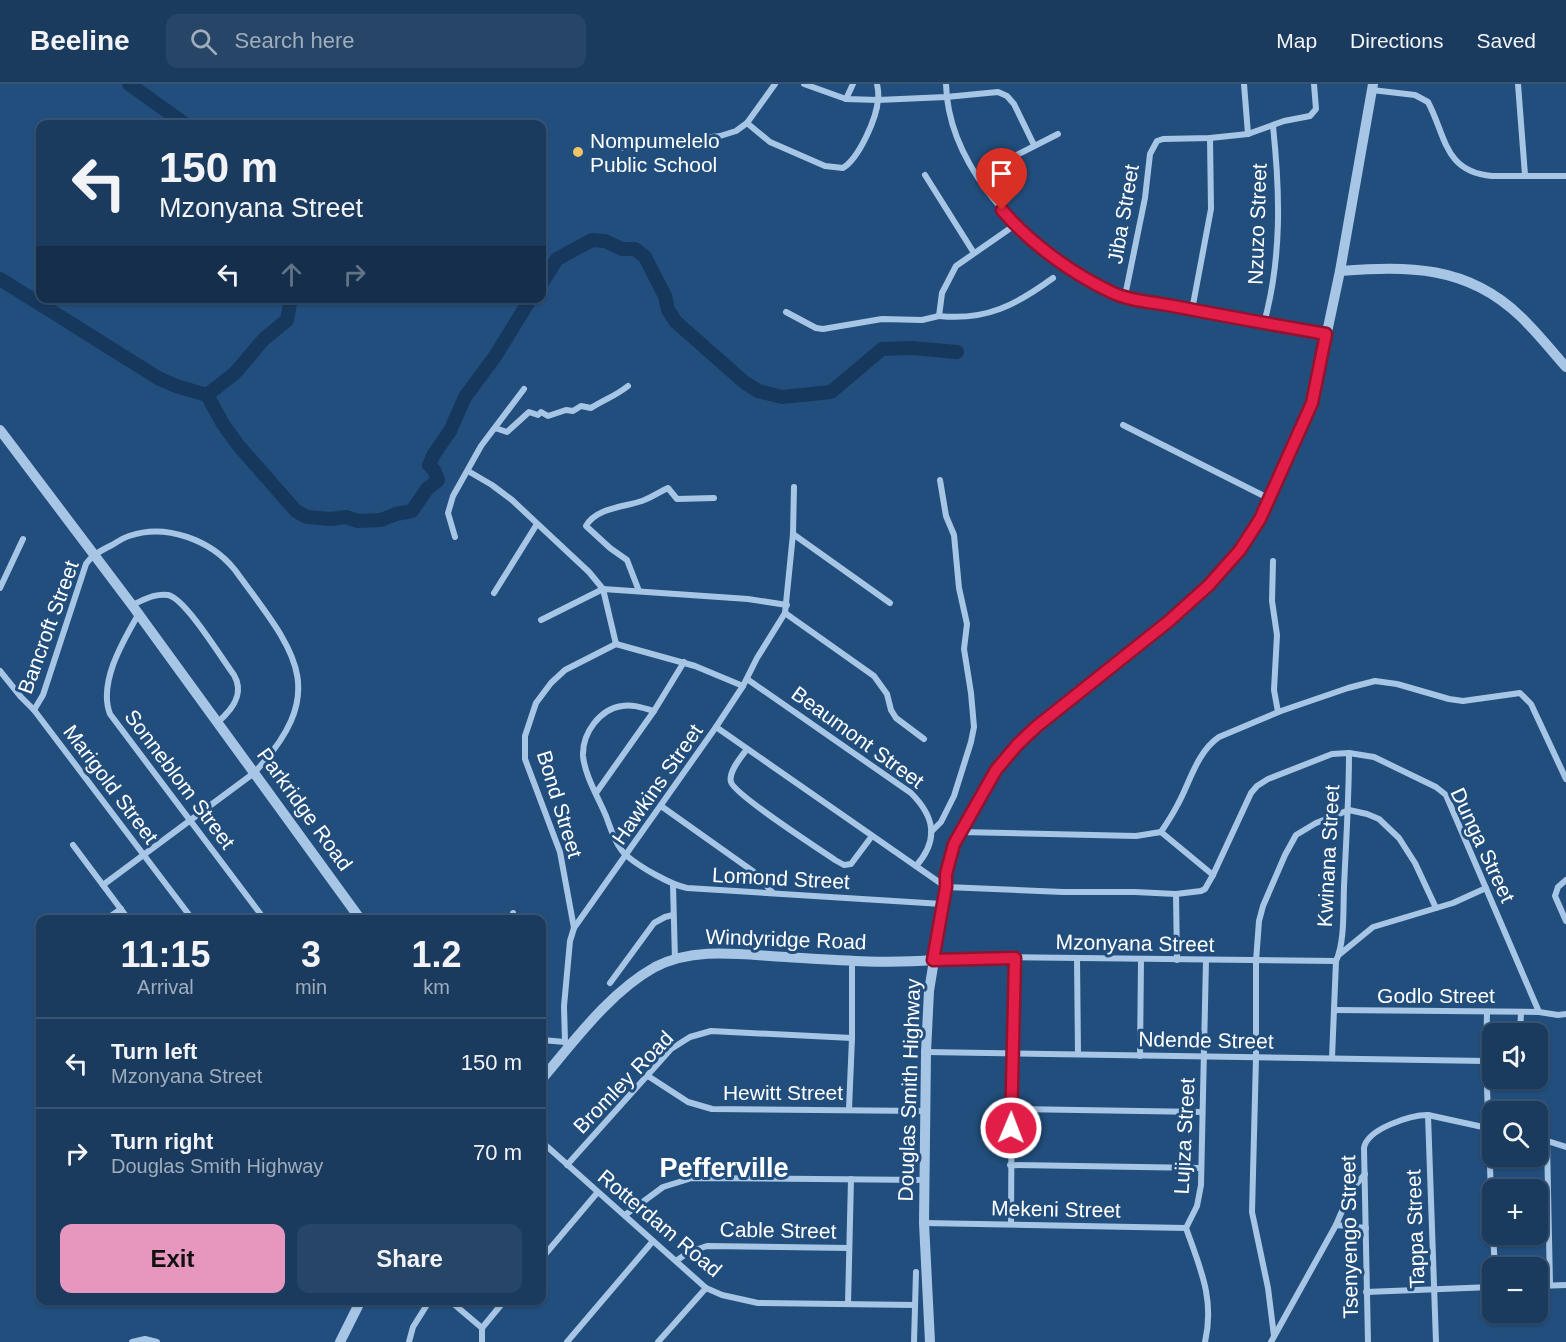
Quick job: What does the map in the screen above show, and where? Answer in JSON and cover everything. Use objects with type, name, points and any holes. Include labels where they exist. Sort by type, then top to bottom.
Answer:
[{"type":"street","points":[[622,148],[720,136],[736,131],[747,123],[775,84]]},
{"type":"street","points":[[804,84],[846,99],[946,97],[989,91],[1003,93],[1014,104],[1034,145]]},
{"type":"street","points":[[846,99],[852,84]]},
{"type":"street","points":[[747,123],[770,142],[825,166],[843,168],[855,157],[872,121],[878,100],[877,84]]},
{"type":"street","points":[[946,84],[950,117],[964,151],[992,198],[1015,225],[1064,264],[1125,297],[1326,334]]},
{"type":"street","points":[[1244,84],[1248,134]]},
{"type":"street","points":[[1192,310],[1211,209],[1210,138],[1248,134],[1310,116],[1315,112],[1314,84]]},
{"type":"street","points":[[1518,84],[1525,175]]},
{"type":"street","points":[[1372,87],[1415,95],[1428,102],[1449,151],[1456,161],[1467,169],[1484,175],[1563,176],[1566,183]]},
{"type":"street","name":"Douglas Smith Highway","points":[[930,1342],[924,1223],[926,1052],[933,960],[950,856],[960,832],[996,770],[1018,744],[1036,727],[1169,621],[1209,585],[1245,543],[1271,496],[1312,403],[1340,271],[1372,87]]},
{"type":"street","name":"Nzuzo Street","points":[[1263,323],[1271,295],[1278,243],[1279,180],[1273,126]]},
{"type":"street","points":[[997,165],[1058,134]]},
{"type":"street","name":"Jiba Street","points":[[1125,297],[1145,198],[1152,147],[1160,140],[1210,138]]},
{"type":"street","points":[[925,175],[974,253]]},
{"type":"street","points":[[939,316],[942,293],[956,266],[1015,225]]},
{"type":"street","points":[[1340,271],[1403,268],[1428,270],[1461,279],[1486,291],[1520,316],[1566,367]]},
{"type":"street","points":[[786,312],[816,328],[823,329],[882,320],[922,320],[939,316],[965,317],[998,311],[1023,300],[1053,278]]},
{"type":"street","points":[[495,428],[507,432],[529,412],[537,415],[542,412],[549,416],[566,410],[573,411],[581,406],[591,408],[605,398],[613,398],[628,386]]},
{"type":"street","points":[[455,537],[448,516],[453,496],[482,446],[524,389]]},
{"type":"street","points":[[1123,425],[1271,496]]},
{"type":"street","name":"Parkridge Road","points":[[0,430],[218,722],[357,915]]},
{"type":"street","points":[[468,471],[492,484],[512,500],[589,572],[603,589],[616,644],[684,662],[743,686]]},
{"type":"street","points":[[915,866],[926,854],[931,832],[940,822],[954,796],[974,727],[964,649],[967,624],[959,588],[954,535],[946,516],[940,480]]},
{"type":"street","points":[[794,487],[793,534],[786,614],[873,676],[887,694],[891,710],[896,718],[924,739]]},
{"type":"street","points":[[639,591],[627,560],[586,526],[590,520],[604,512],[644,500],[668,488],[678,500],[714,498]]},
{"type":"street","points":[[494,593],[537,524]]},
{"type":"street","points":[[93,555],[129,536],[148,532],[169,533],[203,543],[235,570],[292,653],[297,671],[298,702],[290,723],[271,755],[254,773],[103,885]]},
{"type":"street","points":[[793,534],[890,603]]},
{"type":"street","points":[[0,588],[23,539]]},
{"type":"street","name":"Bancroft Street","points":[[34,710],[43,694],[82,572],[93,555]]},
{"type":"street","points":[[1274,561],[1272,601],[1277,635],[1274,690],[1278,712]]},
{"type":"street","points":[[541,620],[603,589],[768,601],[787,605]]},
{"type":"street","points":[[135,610],[150,597],[169,595],[187,609],[234,675],[239,687],[232,708],[218,722]]},
{"type":"street","name":"Sonneblom Street","points":[[135,610],[109,679],[106,694],[108,708],[121,729],[261,915]]},
{"type":"street","name":"Hawkins Street","points":[[574,928],[716,727],[786,614]]},
{"type":"street","name":"Bond Street","points":[[566,1045],[564,1006],[570,941],[574,928],[560,852],[525,759],[525,736],[536,703],[551,683],[565,670],[616,644]]},
{"type":"street","points":[[596,794],[654,711],[684,662]]},
{"type":"street","name":"Marigold Street","points":[[0,671],[34,710],[189,915]]},
{"type":"street","name":"Beaumont Street","points":[[747,679],[910,793],[927,814],[931,832]]},
{"type":"street","points":[[960,832],[1136,836],[1148,836],[1161,832],[1210,743],[1278,712],[1375,681],[1397,684],[1463,701],[1520,693],[1531,704],[1566,779]]},
{"type":"street","points":[[627,856],[615,837],[596,794],[585,767],[583,753],[587,736],[596,720],[609,710],[624,705],[639,706],[654,711]]},
{"type":"street","points":[[716,727],[946,887]]},
{"type":"street","points":[[747,749],[731,776],[732,785],[748,799],[825,853],[848,866],[872,836]]},
{"type":"street","name":"Kwinana Street","points":[[1332,1058],[1349,810],[1349,753]]},
{"type":"street","name":"Dunga Street","points":[[946,887],[1176,894],[1201,891],[1205,889],[1213,875],[1251,793],[1257,786],[1268,779],[1332,754],[1349,753],[1374,757],[1443,791],[1539,1012]]},
{"type":"street","points":[[661,806],[754,872],[773,893]]},
{"type":"street","points":[[1272,1339],[1268,1288],[1252,1220],[1256,961],[1259,921],[1263,906],[1292,841],[1302,830],[1349,810],[1379,819],[1399,838],[1415,863],[1436,908]]},
{"type":"street","points":[[1161,832],[1213,875]]},
{"type":"street","points":[[73,845],[125,915]]},
{"type":"street","name":"Lomond Street","points":[[627,856],[673,885],[696,889],[942,904]]},
{"type":"street","points":[[1566,880],[1555,894],[1566,921]]},
{"type":"street","points":[[673,885],[675,960]]},
{"type":"street","points":[[1338,958],[1373,927],[1453,903],[1486,888]]},
{"type":"street","points":[[1176,894],[1177,960]]},
{"type":"street","points":[[112,915],[121,909]]},
{"type":"street","points":[[610,983],[654,923],[673,915]]},
{"type":"street","name":"Windyridge Road","points":[[546,1073],[566,1045],[623,989],[657,966],[675,960],[712,954],[852,961],[933,960]]},
{"type":"street","points":[[1011,1224],[1010,1165],[1015,958]]},
{"type":"street","points":[[1077,958],[1078,1054]]},
{"type":"street","name":"Mzonyana Street","points":[[933,960],[1077,958],[1256,961],[1338,958]]},
{"type":"street","points":[[1140,1056],[1141,960]]},
{"type":"street","name":"Lujiza Street","points":[[1186,1228],[1197,1206],[1201,1185],[1206,960]]},
{"type":"street","points":[[849,1109],[852,961]]},
{"type":"street","name":"Godlo Street","points":[[1334,1010],[1566,1014]]},
{"type":"street","points":[[1487,1012],[1487,1023]]},
{"type":"street","points":[[1520,1023],[1521,1012]]},
{"type":"street","name":"Bromley Road","points":[[567,1165],[677,1044],[701,1033],[711,1031],[852,1038]]},
{"type":"street","points":[[546,1041],[566,1045]]},
{"type":"street","name":"Ndende Street","points":[[926,1052],[1482,1062]]},
{"type":"street","name":"Hewitt Street","points":[[648,1076],[688,1102],[712,1108],[925,1112]]},
{"type":"street","points":[[1012,1109],[1202,1112]]},
{"type":"street","points":[[1428,1115],[1482,1127]]},
{"type":"street","name":"Tsenyengo Street","points":[[1368,1342],[1365,1142],[1372,1134],[1409,1117],[1428,1115]]},
{"type":"street","name":"Tappa Street","points":[[1428,1115],[1436,1342]]},
{"type":"street","points":[[1548,1141],[1566,1147]]},
{"type":"street","name":"Rotterdam Road","points":[[546,1146],[706,1288],[758,1303],[915,1305]]},
{"type":"street","points":[[1010,1165],[1201,1168]]},
{"type":"street","points":[[1548,1167],[1550,1285],[1566,1285]]},
{"type":"street","points":[[1272,1339],[1336,1225],[1351,1190],[1365,1174]]},
{"type":"street","points":[[625,1215],[663,1187],[692,1178],[924,1180]]},
{"type":"street","points":[[848,1304],[851,1179]]},
{"type":"street","points":[[546,1253],[597,1193]]},
{"type":"street","name":"Mekeni Street","points":[[924,1223],[1186,1228]]},
{"type":"street","points":[[1336,1225],[1366,1228]]},
{"type":"street","points":[[1186,1228],[1203,1274],[1209,1299],[1209,1320],[1205,1342]]},
{"type":"street","points":[[567,1342],[653,1241]]},
{"type":"street","name":"Cable Street","points":[[676,1261],[689,1252],[707,1246],[849,1248]]},
{"type":"street","points":[[914,1342],[916,1272]]},
{"type":"street","points":[[658,1342],[706,1288]]},
{"type":"street","points":[[1366,1292],[1482,1288]]},
{"type":"street","points":[[340,1342],[358,1305]]},
{"type":"street","points":[[409,1342],[413,1327],[427,1305]]},
{"type":"street","points":[[455,1305],[482,1328]]},
{"type":"street","points":[[482,1342],[482,1328],[501,1305]]},
{"type":"street","points":[[132,1342],[145,1339],[157,1342]]},
{"type":"waterway","points":[[129,84],[179,120]]},
{"type":"waterway","points":[[546,277],[557,259],[592,240],[605,241],[622,249],[635,249],[645,257],[665,296],[668,310],[676,322],[744,382],[758,391],[782,397],[831,392],[882,349],[912,348],[957,352]]},
{"type":"waterway","points":[[0,279],[36,302]]},
{"type":"waterway","points":[[38,303],[158,378],[207,395],[238,445],[296,511],[307,517],[331,519],[346,517],[358,521],[381,520],[412,511],[427,489],[438,480],[429,465],[434,454],[450,431],[465,397],[496,355],[528,303]]},
{"type":"waterway","points":[[207,395],[235,373],[264,339],[287,320],[290,303]]},
{"type":"place","name":"Nompumelelo Public School","points":[[578,152]]},
{"type":"district","name":"Pefferville","points":[[724,1168]]},
{"type":"route","points":[[1002,210],[1015,225],[1064,264],[1125,297],[1326,334],[1312,403],[1260,519],[1240,550],[1209,585],[1169,621],[1090,683],[1018,744],[996,770],[954,844],[946,874],[946,887],[933,960],[975,957],[1015,958],[1011,1128]]}]
